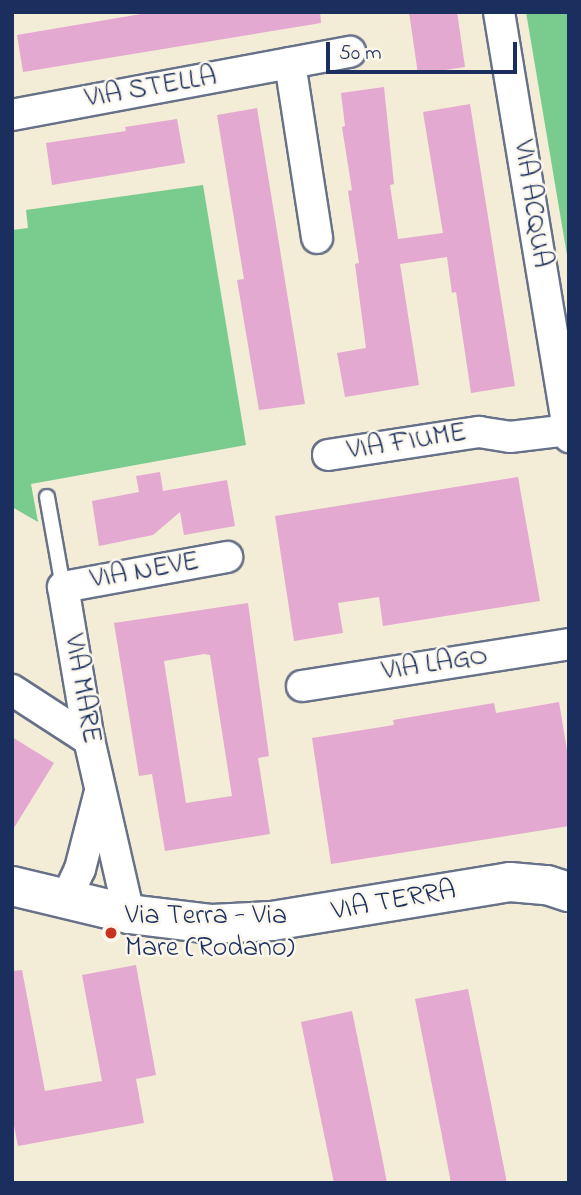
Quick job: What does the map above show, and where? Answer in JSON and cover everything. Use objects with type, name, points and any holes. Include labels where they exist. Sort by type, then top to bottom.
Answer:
[{"type":"street","name":"VIA ACQUA","points":[[499,12],[569,437]]},
{"type":"street","name":"VIA STELLA","points":[[12,115],[350,52]]},
{"type":"street","points":[[290,63],[317,238]]},
{"type":"street","name":"VIA FIUME","points":[[328,455],[479,432],[510,437],[568,430]]},
{"type":"street","name":"VIA NEVE","points":[[63,587],[227,557]]},
{"type":"street","name":"VIA MARE","points":[[63,587],[89,740],[129,914]]},
{"type":"street","name":"VIA LAGO","points":[[302,686],[569,644]]},
{"type":"street","points":[[12,690],[89,740]]},
{"type":"street","name":"VIA MARE","points":[[65,901],[80,869],[100,791]]},
{"type":"street","name":"VIA TERRA","points":[[12,886],[65,901],[129,914],[212,924],[272,921],[510,882],[547,885],[569,892]]},
{"type":"lane","points":[[47,497],[63,587]]},
{"type":"green space","points":[[526,12],[569,12],[569,267]]},
{"type":"green space","points":[[203,185],[246,445],[31,484],[38,522],[12,507],[12,230],[28,228],[26,210]]},
{"type":"building","points":[[153,12],[320,12],[321,23],[23,72],[17,35]]},
{"type":"building","points":[[409,12],[457,12],[465,67],[418,74]]},
{"type":"building","points":[[384,87],[394,184],[390,185],[398,239],[443,233],[423,112],[470,104],[515,386],[471,393],[456,292],[452,293],[447,257],[400,264],[419,385],[345,397],[337,353],[366,348],[355,264],[359,263],[348,191],[352,190],[342,127],[345,126],[341,93]]},
{"type":"building","points":[[257,108],[305,404],[259,410],[237,280],[244,279],[217,115]]},
{"type":"building","points":[[177,119],[185,163],[52,185],[46,143],[126,131],[125,127]]},
{"type":"building","points":[[160,472],[163,491],[227,480],[235,526],[184,535],[180,512],[153,535],[99,546],[92,501],[139,492],[136,476]]},
{"type":"building","points":[[518,477],[540,601],[383,626],[379,597],[338,603],[343,633],[294,641],[275,516]]},
{"type":"building","points":[[248,603],[269,756],[258,758],[270,834],[165,851],[152,774],[139,776],[114,623]],"holes":[[[210,655],[232,796],[186,803],[164,661]]]},
{"type":"building","points":[[559,702],[569,762],[569,826],[331,864],[312,738],[394,725],[393,720],[494,703],[496,713]]},
{"type":"building","points":[[12,737],[54,763],[12,831]]},
{"type":"building","points":[[136,965],[156,1075],[136,1079],[144,1123],[18,1146],[12,1115],[12,971],[22,970],[45,1091],[102,1081],[82,975]]},
{"type":"building","points":[[468,989],[507,1183],[451,1183],[415,999]]},
{"type":"building","points":[[352,1011],[387,1183],[334,1183],[301,1022]]},
{"type":"place","name":"Via Terra - Via Mare (Rodano)","points":[[111,933]]}]
